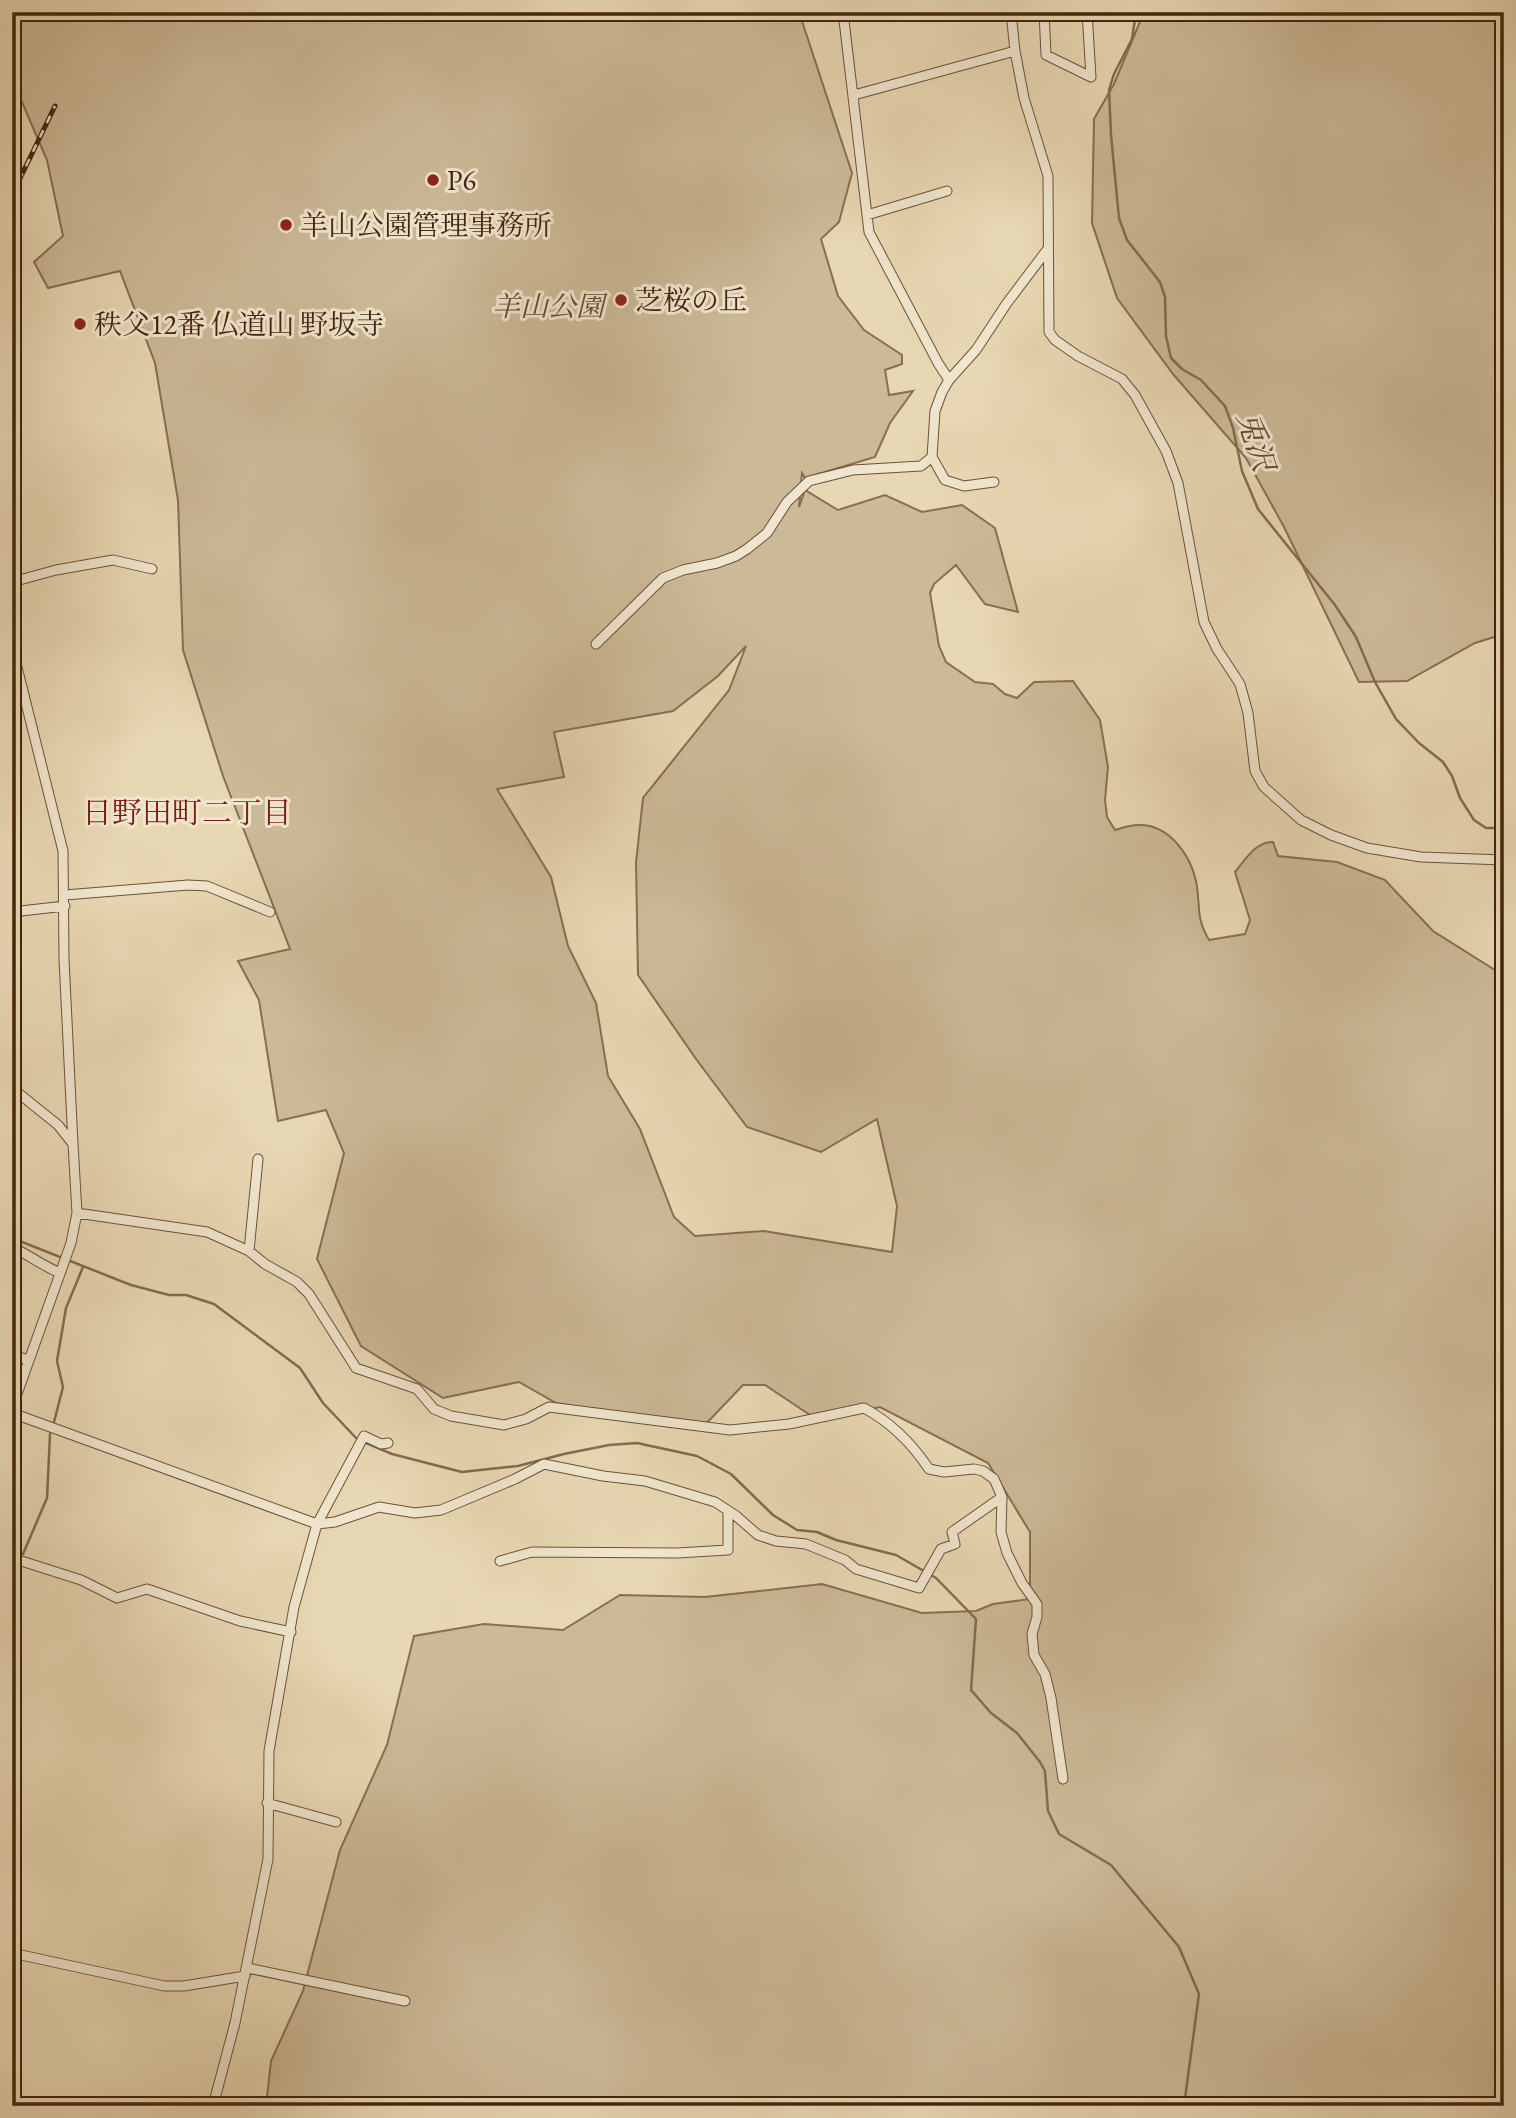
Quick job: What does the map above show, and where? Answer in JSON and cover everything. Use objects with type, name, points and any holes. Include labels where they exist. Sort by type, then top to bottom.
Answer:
[{"type":"street","points":[[843,12],[869,232],[949,380]]},
{"type":"street","points":[[1011,12],[1024,98],[1048,176],[1049,332],[1055,340],[1078,356],[1122,379],[1135,394],[1166,451],[1178,482],[1204,622],[1217,649],[1240,684],[1248,712],[1255,771],[1264,787],[1301,820],[1367,848],[1421,857],[1504,860]]},
{"type":"street","points":[[1044,12],[1046,55],[1091,77],[1087,12]]},
{"type":"street","points":[[854,95],[1015,51]]},
{"type":"street","points":[[867,215],[947,191]]},
{"type":"street","points":[[994,482],[964,486],[945,480],[932,457],[935,411],[949,380],[976,350],[1048,249]]},
{"type":"street","points":[[596,644],[663,578],[683,570],[717,563],[747,549],[767,533],[787,502],[809,481],[853,470],[921,466],[932,457]]},
{"type":"street","points":[[12,582],[56,570],[113,560],[152,569]]},
{"type":"street","points":[[12,646],[63,851],[64,959],[77,1213],[71,1242],[12,1408]]},
{"type":"street","points":[[65,895],[188,885],[207,886],[270,912]]},
{"type":"street","points":[[12,912],[65,906]]},
{"type":"street","points":[[12,1088],[58,1125],[73,1144]]},
{"type":"street","points":[[249,1251],[258,1158]]},
{"type":"street","points":[[77,1213],[207,1232],[249,1251],[265,1264],[297,1282],[309,1294],[356,1368],[417,1389],[434,1409],[451,1416],[503,1425],[526,1419],[549,1407],[730,1430],[789,1424],[864,1408],[878,1416],[918,1453],[929,1469],[944,1472],[974,1469],[983,1471],[994,1479],[1002,1497],[1001,1532],[1006,1553],[1037,1604],[1037,1617],[1032,1634],[1034,1655],[1045,1674],[1048,1686],[1063,1779]]},
{"type":"street","points":[[12,1247],[40,1266],[60,1273]]},
{"type":"street","points":[[12,1355],[29,1360]]},
{"type":"street","points":[[12,1413],[317,1524],[335,1522],[379,1507],[415,1513],[441,1510],[544,1464],[645,1481],[715,1502],[758,1535],[776,1541],[806,1544],[845,1560],[856,1569],[919,1588],[942,1549],[955,1544],[952,1532],[1002,1497]]},
{"type":"street","points":[[213,2106],[235,2023],[268,1859],[269,1751],[294,1607],[317,1524],[364,1436],[381,1444],[388,1443]]},
{"type":"street","points":[[499,1561],[532,1552],[598,1551],[636,1554],[728,1550],[728,1512]]},
{"type":"street","points":[[12,1558],[81,1580],[117,1598],[147,1589],[240,1621],[290,1632]]},
{"type":"street","points":[[267,1803],[336,1822]]},
{"type":"street","points":[[12,1954],[164,1986],[184,1986],[246,1972],[405,2001]]},
{"type":"green space","name":"羊山公園","points":[[12,12],[799,12],[852,173],[839,222],[821,239],[838,296],[864,330],[902,355],[902,364],[885,370],[889,395],[913,391],[890,423],[875,457],[805,478],[802,473],[799,507],[805,490],[838,510],[885,495],[922,512],[962,505],[995,528],[1018,612],[985,604],[956,565],[934,584],[930,593],[939,646],[946,662],[975,682],[993,684],[1005,694],[1017,698],[1034,682],[1073,681],[1100,720],[1108,767],[1105,800],[1107,817],[1115,830],[1134,825],[1148,826],[1158,829],[1176,842],[1193,871],[1200,917],[1209,940],[1245,934],[1250,920],[1235,872],[1256,848],[1273,842],[1278,856],[1337,862],[1385,880],[1433,931],[1498,972],[1504,982],[1504,2106],[266,2106],[271,2061],[303,1991],[340,1850],[387,1745],[414,1636],[484,1624],[563,1630],[620,1595],[705,1597],[822,1584],[922,1613],[976,1611],[993,1604],[1030,1599],[1030,1532],[988,1463],[880,1407],[819,1421],[765,1385],[743,1385],[702,1428],[556,1403],[519,1382],[443,1398],[361,1346],[317,1259],[344,1153],[326,1110],[278,1121],[259,1000],[238,961],[290,949],[223,776],[183,650],[178,500],[155,363],[120,271],[48,288],[34,262],[63,236],[47,160],[12,79]],"holes":[[[746,646],[729,690],[643,798],[636,863],[638,975],[747,1127],[821,1152],[877,1119],[897,1206],[892,1252],[764,1231],[695,1236],[674,1217],[640,1129],[608,1076],[596,1003],[568,946],[551,877],[497,789],[564,777],[554,732],[673,711],[718,676]]]},
{"type":"green space","points":[[1144,12],[1504,12],[1504,634],[1475,643],[1407,681],[1359,682],[1284,527],[1246,458],[1173,374],[1117,298],[1092,223],[1094,119],[1114,84]]},
{"type":"waterway","name":"兎沢","points":[[1136,12],[1132,39],[1109,90],[1119,218],[1127,240],[1160,282],[1165,297],[1166,336],[1171,358],[1182,369],[1201,380],[1225,406],[1233,428],[1242,471],[1258,509],[1335,605],[1356,637],[1375,682],[1396,719],[1419,743],[1443,762],[1474,820],[1486,828],[1504,828]]},
{"type":"waterway","points":[[12,1238],[131,1285],[169,1295],[186,1295],[214,1304],[300,1368],[323,1403],[357,1439],[392,1454],[462,1472],[518,1466],[609,1445],[637,1443],[697,1456],[731,1474],[773,1515],[797,1530],[817,1532],[836,1540],[896,1555],[936,1578],[976,1619],[971,1690],[991,1713],[1017,1733],[1040,1762],[1045,1771],[1048,1811],[1059,1834],[1111,1865],[1179,1947],[1199,1994],[1184,2106]]},
{"type":"waterway","points":[[54,1422],[63,1387],[57,1361],[66,1308],[83,1267]]},
{"type":"waterway","points":[[23,1554],[47,1498],[50,1434]]},
{"type":"waterway","points":[[12,1583],[19,1566]]},
{"type":"waterway","points":[[12,2078],[23,2106]]},
{"type":"railway","points":[[12,195],[55,106]]},
{"type":"place","name":"P6","points":[[433,180]]},
{"type":"place","name":"羊山公園管理事務所","points":[[286,225]]},
{"type":"place","name":"芝桜の丘","points":[[621,300]]},
{"type":"place","name":"秩父12番 仏道山 野坂寺","points":[[80,324]]},
{"type":"district","name":"日野田町二丁目","points":[[187,812]]}]
